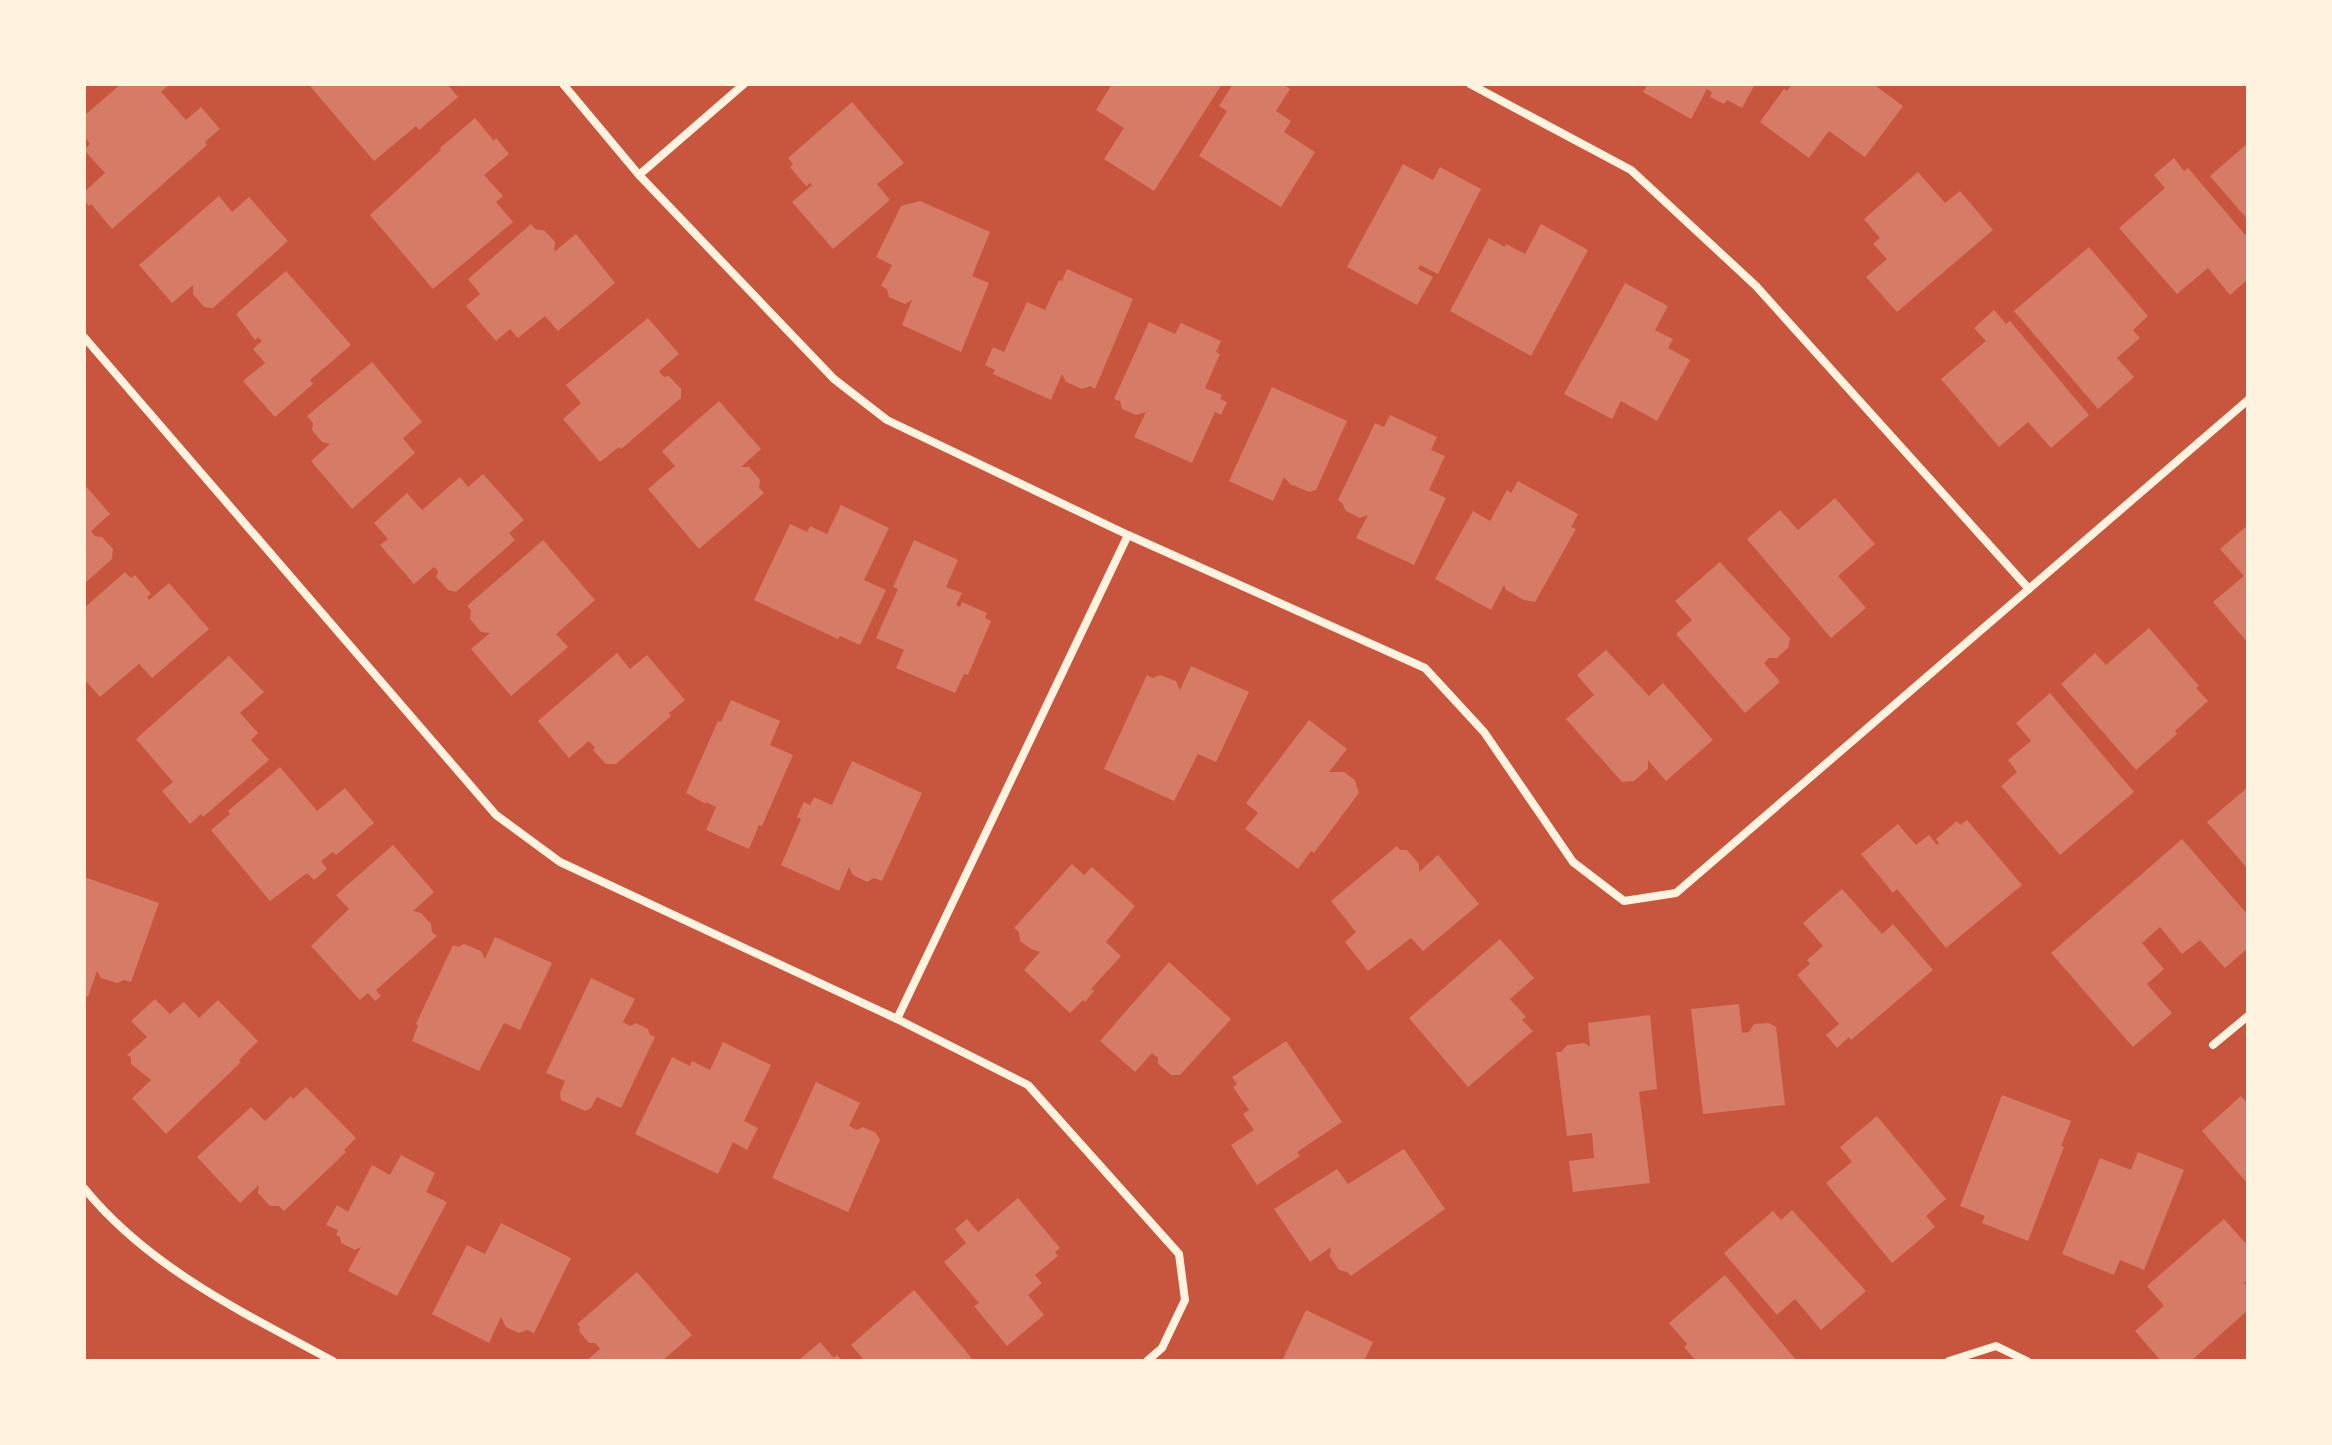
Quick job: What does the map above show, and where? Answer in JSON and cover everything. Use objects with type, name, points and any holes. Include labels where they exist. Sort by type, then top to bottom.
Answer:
[{"type":"street","points":[[563,84],[639,175],[834,379],[887,420],[1128,535],[1425,668],[1484,732],[1573,862],[1624,901],[1676,893],[2248,400]]},
{"type":"street","points":[[639,175],[744,84]]},
{"type":"street","points":[[1470,84],[1631,170],[1756,286],[2029,589]]},
{"type":"street","points":[[84,337],[496,815],[560,862],[897,1019],[1028,1085],[1179,1254],[1185,1300],[1162,1348],[1147,1361]]},
{"type":"street","points":[[897,1019],[1128,535]]},
{"type":"street","points":[[2213,1045],[2248,1016]]},
{"type":"street","points":[[84,1188],[109,1219],[157,1260],[251,1317],[333,1361]]},
{"type":"street","points":[[1949,1361],[1996,1346],[2027,1361]]},
{"type":"building","points":[[121,84],[170,84],[161,92],[186,120],[201,107],[220,129],[205,142],[207,145],[112,229],[84,200],[84,192],[105,173],[84,150],[90,144],[84,136],[84,116]]},
{"type":"building","points":[[447,84],[458,97],[419,130],[416,126],[374,161],[310,86]]},
{"type":"building","points":[[1112,84],[1222,84],[1154,191],[1104,159],[1124,128],[1096,110]]},
{"type":"building","points":[[1233,84],[1282,84],[1290,89],[1276,111],[1291,121],[1284,132],[1315,152],[1281,207],[1199,156],[1227,111],[1219,106]]},
{"type":"building","points":[[1648,84],[1755,84],[1742,108],[1727,100],[1724,104],[1710,97],[1712,92],[1707,89],[1691,119],[1643,92]]},
{"type":"building","points":[[1792,84],[1873,84],[1903,106],[1865,157],[1829,131],[1809,158],[1760,122],[1784,89],[1787,91]]},
{"type":"building","points":[[852,102],[904,163],[877,184],[890,200],[833,249],[792,202],[812,185],[806,186],[790,167],[793,164],[788,158]]},
{"type":"building","points":[[475,118],[509,154],[484,175],[503,196],[496,202],[513,222],[433,289],[370,215]]},
{"type":"building","points":[[2248,143],[2248,220],[2210,176]]},
{"type":"building","points":[[2174,158],[2184,171],[2188,168],[2248,238],[2248,279],[2230,295],[2208,268],[2177,294],[2119,228],[2165,188],[2154,175]]},
{"type":"building","points":[[1403,164],[1433,180],[1440,167],[1481,189],[1438,274],[1420,265],[1418,269],[1433,277],[1417,305],[1347,267]]},
{"type":"building","points":[[1918,172],[1945,203],[1960,191],[1993,230],[1897,312],[1866,277],[1887,259],[1873,244],[1880,238],[1864,219]]},
{"type":"building","points":[[219,196],[232,212],[249,197],[288,241],[213,308],[204,307],[193,294],[193,285],[172,303],[139,265]]},
{"type":"building","points":[[920,201],[990,232],[972,276],[989,283],[961,352],[902,325],[912,300],[905,304],[889,297],[887,289],[881,286],[892,265],[876,257],[901,206]]},
{"type":"building","points":[[531,224],[535,229],[545,231],[555,242],[554,252],[576,234],[615,283],[558,331],[545,316],[518,338],[510,329],[496,341],[466,306],[480,294],[468,279]]},
{"type":"building","points":[[1541,224],[1588,250],[1531,356],[1450,311],[1489,238],[1525,254]]},
{"type":"building","points":[[2089,247],[2148,316],[2133,330],[2140,338],[2117,358],[2134,377],[2098,409],[2014,311]]},
{"type":"building","points":[[1067,269],[1133,299],[1095,389],[1090,386],[1082,389],[1066,382],[1062,374],[1051,400],[993,374],[995,370],[985,365],[993,347],[1004,352],[1027,302],[1045,310]]},
{"type":"building","points":[[286,271],[351,345],[310,380],[313,384],[275,417],[243,381],[265,363],[253,349],[262,341],[258,337],[255,340],[236,314]]},
{"type":"building","points":[[1625,283],[1668,306],[1655,330],[1673,339],[1668,348],[1690,360],[1657,421],[1621,401],[1612,419],[1564,394]]},
{"type":"building","points":[[1994,310],[2006,324],[2010,321],[2089,415],[2051,448],[2028,422],[1999,447],[1941,379],[1986,341],[1974,328]]},
{"type":"building","points":[[648,318],[679,354],[659,371],[664,377],[669,376],[681,389],[681,398],[621,449],[619,447],[600,462],[563,419],[581,403],[566,385]]},
{"type":"building","points":[[1149,322],[1175,334],[1181,323],[1221,341],[1216,352],[1220,354],[1205,388],[1222,395],[1220,399],[1227,402],[1221,415],[1215,412],[1192,463],[1134,437],[1146,412],[1136,415],[1122,409],[1120,401],[1114,399]]},
{"type":"building","points":[[372,362],[422,422],[403,438],[415,453],[352,509],[311,461],[330,444],[322,442],[312,430],[313,423],[307,416]]},
{"type":"building","points":[[1272,387],[1347,421],[1316,490],[1309,492],[1290,484],[1284,477],[1273,501],[1229,481]]},
{"type":"building","points":[[719,401],[761,449],[741,467],[749,467],[760,480],[759,488],[764,493],[699,549],[648,489],[675,466],[662,451]]},
{"type":"building","points":[[1390,415],[1437,437],[1431,450],[1445,456],[1429,490],[1446,498],[1414,565],[1356,538],[1368,515],[1360,518],[1346,511],[1338,500],[1375,423],[1384,427]]},
{"type":"building","points":[[483,474],[524,520],[509,533],[515,540],[456,592],[448,590],[436,577],[438,571],[434,567],[414,584],[380,545],[388,539],[374,523],[407,493],[422,510],[460,477],[468,487]]},
{"type":"building","points":[[1518,481],[1578,514],[1571,527],[1576,529],[1535,602],[1524,600],[1506,590],[1504,585],[1491,610],[1435,579],[1473,511],[1490,521],[1507,490],[1511,493]]},
{"type":"building","points":[[84,484],[110,514],[91,531],[113,549],[112,559],[84,584]]},
{"type":"building","points":[[1835,498],[1875,544],[1838,576],[1866,608],[1831,638],[1747,539],[1780,510],[1798,530]]},
{"type":"building","points":[[841,505],[889,528],[864,580],[886,590],[860,645],[840,636],[838,639],[754,600],[790,524],[807,532],[810,526],[827,534]]},
{"type":"building","points":[[2248,525],[2248,643],[2213,602],[2244,576],[2220,549]]},
{"type":"building","points":[[543,540],[595,600],[556,634],[568,647],[511,696],[471,649],[490,633],[481,632],[470,619],[471,610],[467,606]]},
{"type":"building","points":[[914,540],[958,560],[946,587],[962,593],[956,605],[960,607],[962,602],[987,613],[985,618],[991,621],[968,675],[964,674],[955,693],[896,668],[904,650],[876,638],[898,589],[893,587]]},
{"type":"building","points":[[1720,562],[1790,638],[1788,648],[1777,658],[1769,658],[1764,663],[1780,682],[1745,713],[1676,634],[1692,620],[1675,601]]},
{"type":"building","points":[[125,572],[131,578],[135,575],[151,594],[147,597],[149,600],[169,583],[209,629],[152,678],[139,664],[100,697],[84,679],[84,608]]},
{"type":"building","points":[[2149,628],[2199,686],[2196,688],[2208,701],[2136,770],[2061,684],[2095,653],[2106,665]]},
{"type":"building","points":[[1606,650],[1649,696],[1663,683],[1713,740],[1666,781],[1648,760],[1648,769],[1634,781],[1622,782],[1566,719],[1594,695],[1577,675]]},
{"type":"building","points":[[617,653],[630,669],[647,655],[685,700],[616,764],[606,764],[589,741],[569,758],[538,721]]},
{"type":"building","points":[[229,656],[264,692],[240,713],[258,733],[251,740],[269,760],[203,817],[201,814],[190,824],[162,791],[173,782],[136,739]]},
{"type":"building","points":[[1191,666],[1249,692],[1216,762],[1198,754],[1174,801],[1104,769],[1147,675],[1153,678],[1160,675],[1176,681],[1180,690]]},
{"type":"building","points":[[2050,693],[2134,792],[2060,855],[2001,786],[2017,772],[2008,760],[2031,741],[2016,723]]},
{"type":"building","points":[[731,700],[780,721],[770,745],[793,755],[749,849],[706,830],[716,807],[686,793],[718,721],[721,722]]},
{"type":"building","points":[[1309,720],[1347,749],[1329,772],[1344,772],[1355,780],[1359,793],[1314,853],[1311,851],[1298,869],[1245,829],[1258,813],[1246,803]]},
{"type":"building","points":[[852,761],[922,793],[882,881],[874,878],[867,882],[853,875],[849,867],[839,891],[781,865],[801,819],[797,817],[804,802],[810,805],[814,797],[832,805]]},
{"type":"building","points":[[280,767],[317,811],[345,788],[374,823],[336,855],[333,852],[321,861],[327,869],[314,880],[307,873],[270,901],[211,830],[230,814],[228,811]]},
{"type":"building","points":[[2248,787],[2248,869],[2207,822]]},
{"type":"building","points":[[1967,820],[2022,885],[1946,948],[1897,889],[1893,893],[1861,854],[1898,824],[1916,845],[1929,835],[1937,845],[1936,839],[1957,821],[1960,825]]},
{"type":"building","points":[[2182,839],[2248,915],[2248,948],[2225,968],[2200,940],[2182,954],[2160,927],[2142,943],[2164,969],[2147,984],[2172,1013],[2133,1047],[2051,953]]},
{"type":"building","points":[[393,845],[434,892],[413,911],[421,913],[437,936],[376,990],[381,996],[375,1001],[368,993],[360,1000],[311,946],[349,909],[336,895]]},
{"type":"building","points":[[1397,846],[1400,850],[1407,850],[1419,864],[1419,872],[1438,855],[1479,904],[1423,951],[1411,938],[1368,971],[1345,942],[1356,932],[1331,901]]},
{"type":"building","points":[[1072,864],[1084,875],[1092,867],[1135,906],[1106,942],[1121,956],[1091,989],[1094,991],[1085,1002],[1083,1000],[1070,1013],[1024,970],[1040,952],[1020,941],[1019,932],[1014,928]]},
{"type":"building","points":[[84,877],[159,903],[131,982],[124,980],[117,983],[101,978],[97,971],[88,997],[84,995]]},
{"type":"building","points":[[1842,889],[1882,934],[1893,924],[1933,970],[1851,1040],[1849,1037],[1837,1048],[1826,1035],[1839,1024],[1797,975],[1810,964],[1807,960],[1823,946],[1803,923]]},
{"type":"building","points":[[495,937],[552,963],[520,1030],[504,1023],[479,1071],[412,1041],[416,1024],[453,945],[458,947],[464,944],[481,951],[485,959]]},
{"type":"building","points":[[1500,939],[1534,978],[1510,999],[1526,1017],[1522,1020],[1533,1031],[1468,1087],[1409,1018]]},
{"type":"building","points":[[1169,962],[1231,1019],[1180,1075],[1171,1075],[1158,1064],[1158,1058],[1152,1053],[1135,1072],[1100,1041]]},
{"type":"building","points":[[591,978],[635,999],[623,1022],[630,1026],[636,1023],[655,1037],[621,1108],[597,1097],[591,1108],[585,1111],[561,1100],[560,1093],[565,1081],[546,1073]]},
{"type":"building","points":[[155,999],[170,1014],[184,1002],[199,1018],[218,1000],[258,1041],[239,1060],[241,1062],[166,1134],[132,1098],[151,1080],[131,1064],[131,1057],[127,1055],[147,1037],[131,1021]]},
{"type":"building","points":[[1739,1004],[1742,1033],[1749,1032],[1754,1024],[1769,1023],[1776,1027],[1785,1105],[1703,1114],[1691,1009]]},
{"type":"building","points":[[1650,1015],[1657,1089],[1639,1092],[1650,1183],[1573,1192],[1569,1161],[1594,1158],[1592,1133],[1567,1136],[1556,1052],[1561,1052],[1567,1045],[1585,1043],[1590,1047],[1588,1023]]},
{"type":"building","points":[[1286,1041],[1342,1122],[1297,1152],[1300,1156],[1257,1185],[1231,1145],[1254,1130],[1243,1114],[1249,1110],[1233,1087],[1237,1084],[1232,1077]]},
{"type":"building","points":[[723,1042],[771,1065],[744,1121],[758,1128],[747,1150],[733,1142],[718,1174],[635,1134],[672,1057],[690,1066],[692,1061],[710,1070]]},
{"type":"building","points":[[816,1082],[860,1103],[849,1126],[857,1130],[863,1127],[876,1133],[880,1140],[848,1212],[772,1178]]},
{"type":"building","points":[[306,1087],[356,1138],[344,1150],[346,1152],[284,1211],[279,1206],[270,1206],[258,1193],[259,1185],[240,1203],[197,1157],[251,1107],[265,1121],[291,1096],[293,1099]]},
{"type":"building","points":[[2002,1095],[2071,1121],[2028,1241],[1982,1223],[1985,1216],[1960,1206]]},
{"type":"building","points":[[2241,1096],[2248,1104],[2248,1184],[2202,1131]]},
{"type":"building","points":[[1877,1116],[1946,1199],[1926,1216],[1935,1227],[1892,1263],[1826,1183],[1852,1162],[1840,1147]]},
{"type":"building","points":[[1404,1149],[1445,1209],[1351,1276],[1339,1270],[1330,1256],[1331,1247],[1310,1262],[1274,1209],[1337,1169],[1348,1184]]},
{"type":"building","points":[[2138,1152],[2184,1170],[2144,1270],[2120,1260],[2114,1275],[2062,1254],[2100,1158],[2131,1170]]},
{"type":"building","points":[[401,1155],[435,1173],[426,1192],[447,1202],[397,1296],[348,1271],[361,1247],[355,1250],[341,1243],[336,1235],[338,1230],[326,1225],[337,1205],[348,1212],[372,1165],[390,1175]]},
{"type":"building","points":[[1018,1198],[1060,1248],[1055,1252],[1058,1256],[1035,1275],[1042,1283],[1028,1295],[1044,1315],[1007,1346],[974,1306],[979,1303],[944,1262],[966,1243],[955,1229],[967,1219],[978,1232]]},
{"type":"building","points":[[1792,1210],[1866,1291],[1821,1330],[1795,1299],[1777,1315],[1724,1253],[1773,1211],[1781,1220]]},
{"type":"building","points":[[2224,1219],[2248,1246],[2248,1279],[2244,1283],[2248,1288],[2248,1310],[2191,1361],[2161,1361],[2135,1331],[2164,1306],[2147,1286]]},
{"type":"building","points":[[501,1223],[571,1258],[534,1333],[527,1330],[519,1333],[506,1327],[501,1317],[489,1343],[432,1314],[467,1245],[485,1254]]},
{"type":"building","points":[[637,1272],[692,1335],[662,1361],[586,1361],[600,1349],[595,1343],[589,1343],[577,1324]]},
{"type":"building","points":[[1725,1275],[1797,1361],[1696,1361],[1684,1347],[1687,1344],[1669,1323]]},
{"type":"building","points":[[914,1290],[973,1361],[865,1361],[851,1345]]},
{"type":"building","points":[[1306,1310],[1373,1342],[1364,1361],[1282,1361]]},
{"type":"building","points":[[820,1342],[834,1358],[837,1355],[842,1361],[800,1359]]}]
